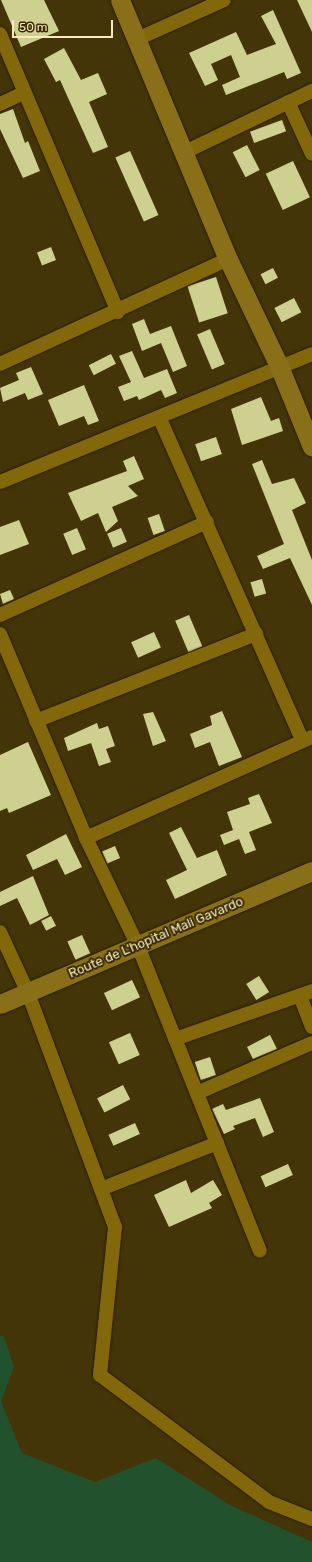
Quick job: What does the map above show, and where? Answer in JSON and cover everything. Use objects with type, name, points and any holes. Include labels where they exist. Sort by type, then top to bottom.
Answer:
[{"type":"street","points":[[120,0],[185,152],[228,259],[279,366],[312,447]]},
{"type":"street","points":[[136,39],[224,0]]},
{"type":"street","points":[[0,34],[118,312]]},
{"type":"street","points":[[185,152],[312,91]]},
{"type":"street","points":[[0,104],[24,93]]},
{"type":"street","points":[[288,102],[312,154]]},
{"type":"street","points":[[0,364],[118,312],[228,259]]},
{"type":"street","points":[[0,482],[160,419],[279,366],[312,354]]},
{"type":"street","points":[[86,838],[307,739],[256,634],[160,419]]},
{"type":"street","points":[[0,615],[207,522]]},
{"type":"street","points":[[0,634],[86,838],[138,946],[260,1251]]},
{"type":"street","points":[[36,721],[256,634]]},
{"type":"street","name":"Route de L'hopital Mali Gavardo","points":[[0,1004],[312,872]]},
{"type":"street","points":[[0,932],[28,993],[114,1227],[115,1241],[100,1375],[269,1502],[312,1519]]},
{"type":"street","points":[[175,1039],[306,994],[312,1027]]},
{"type":"street","points":[[197,1093],[312,1043]]},
{"type":"street","points":[[101,1189],[216,1143]]},
{"type":"green space","points":[[0,1336],[4,1336],[14,1367],[1,1401],[22,1453],[95,1482],[156,1458],[230,1505],[312,1542],[312,1562],[0,1562]]},
{"type":"building","points":[[1,0],[44,0],[59,31],[21,47]]},
{"type":"building","points":[[297,0],[312,0],[312,32]]},
{"type":"building","points":[[273,10],[301,73],[287,79],[284,72],[226,95],[222,85],[240,77],[231,55],[211,64],[218,80],[205,86],[189,53],[236,32],[247,55],[276,44],[261,16]]},
{"type":"building","points":[[64,48],[81,80],[98,73],[107,94],[89,102],[108,147],[93,153],[60,80],[56,82],[44,59]]},
{"type":"building","points":[[13,109],[25,143],[28,141],[40,171],[23,178],[0,129],[0,114]]},
{"type":"building","points":[[282,120],[286,131],[254,143],[250,132]]},
{"type":"building","points":[[247,145],[260,170],[245,177],[233,152]]},
{"type":"building","points":[[130,151],[158,215],[144,221],[115,158]]},
{"type":"building","points":[[293,161],[310,197],[283,210],[266,174]]},
{"type":"building","points":[[51,247],[56,260],[42,265],[37,252]]},
{"type":"building","points":[[273,268],[278,278],[266,284],[261,274]]},
{"type":"building","points":[[216,277],[228,313],[199,322],[187,286]]},
{"type":"building","points":[[294,298],[301,312],[282,322],[274,308]]},
{"type":"building","points":[[144,319],[150,334],[171,326],[187,366],[173,372],[161,343],[142,351],[132,324]]},
{"type":"building","points":[[210,329],[225,364],[212,369],[197,334]]},
{"type":"building","points":[[132,351],[144,378],[167,369],[177,393],[165,398],[161,390],[139,400],[137,396],[124,401],[118,387],[131,382],[119,356]]},
{"type":"building","points":[[111,354],[116,364],[94,375],[89,365]]},
{"type":"building","points":[[31,367],[43,394],[28,400],[25,393],[3,402],[0,388],[19,380],[16,373]]},
{"type":"building","points":[[84,385],[99,421],[88,425],[84,416],[59,426],[48,400]]},
{"type":"building","points":[[261,397],[271,421],[279,418],[283,431],[242,445],[231,409]]},
{"type":"building","points":[[216,437],[222,454],[201,461],[195,444]]},
{"type":"building","points":[[134,456],[144,479],[128,486],[138,496],[112,507],[118,521],[106,532],[98,513],[81,521],[68,493],[127,471],[123,461]]},
{"type":"building","points":[[262,460],[272,484],[294,478],[306,503],[292,510],[312,560],[312,605],[290,558],[263,569],[257,556],[284,544],[252,464]]},
{"type":"building","points":[[159,514],[165,531],[154,535],[148,518]]},
{"type":"building","points":[[19,520],[29,544],[0,555],[0,527]]},
{"type":"building","points":[[77,528],[86,549],[72,555],[63,534]]},
{"type":"building","points":[[121,528],[127,542],[113,548],[107,534]]},
{"type":"building","points":[[262,579],[266,593],[255,597],[250,582]]},
{"type":"building","points":[[10,590],[14,599],[3,604],[0,594]]},
{"type":"building","points":[[189,615],[202,646],[188,652],[175,621]]},
{"type":"building","points":[[154,632],[161,648],[138,658],[131,642]]},
{"type":"building","points":[[222,711],[242,757],[219,766],[210,742],[195,748],[190,734],[212,725],[210,716]]},
{"type":"building","points":[[153,712],[166,741],[153,746],[143,714]]},
{"type":"building","points":[[97,723],[99,729],[108,726],[115,746],[106,749],[111,762],[99,766],[91,743],[68,751],[64,738]]},
{"type":"building","points":[[28,742],[51,795],[9,813],[7,808],[0,811],[0,755]]},
{"type":"building","points":[[259,794],[272,823],[249,832],[256,850],[245,854],[239,839],[224,845],[220,835],[233,830],[227,812],[250,804],[248,798]]},
{"type":"building","points":[[181,827],[197,858],[217,850],[227,875],[175,899],[166,880],[187,870],[169,833]]},
{"type":"building","points":[[66,834],[82,867],[65,875],[57,859],[33,870],[26,855]]},
{"type":"building","points":[[115,846],[120,858],[107,863],[102,851]]},
{"type":"building","points":[[33,876],[49,915],[30,925],[17,898],[0,906],[0,892]]},
{"type":"building","points":[[51,916],[56,926],[46,931],[41,921]]},
{"type":"building","points":[[82,935],[90,953],[76,960],[67,942]]},
{"type":"building","points":[[259,976],[269,992],[256,1000],[246,984]]},
{"type":"building","points":[[132,980],[140,997],[112,1010],[104,993]]},
{"type":"building","points":[[130,1033],[140,1055],[119,1064],[109,1042]]},
{"type":"building","points":[[270,1035],[277,1049],[253,1059],[247,1047]]},
{"type":"building","points":[[210,1057],[216,1075],[201,1080],[195,1062]]},
{"type":"building","points":[[123,1085],[130,1099],[104,1112],[97,1098]]},
{"type":"building","points":[[260,1098],[274,1132],[263,1137],[255,1118],[233,1126],[235,1129],[224,1134],[212,1109],[223,1104],[226,1110]]},
{"type":"building","points":[[135,1123],[140,1134],[113,1146],[109,1135]]},
{"type":"building","points":[[288,1164],[293,1175],[265,1187],[261,1176]]},
{"type":"building","points":[[186,1180],[191,1193],[213,1180],[222,1195],[209,1203],[212,1208],[169,1227],[154,1195]]}]
